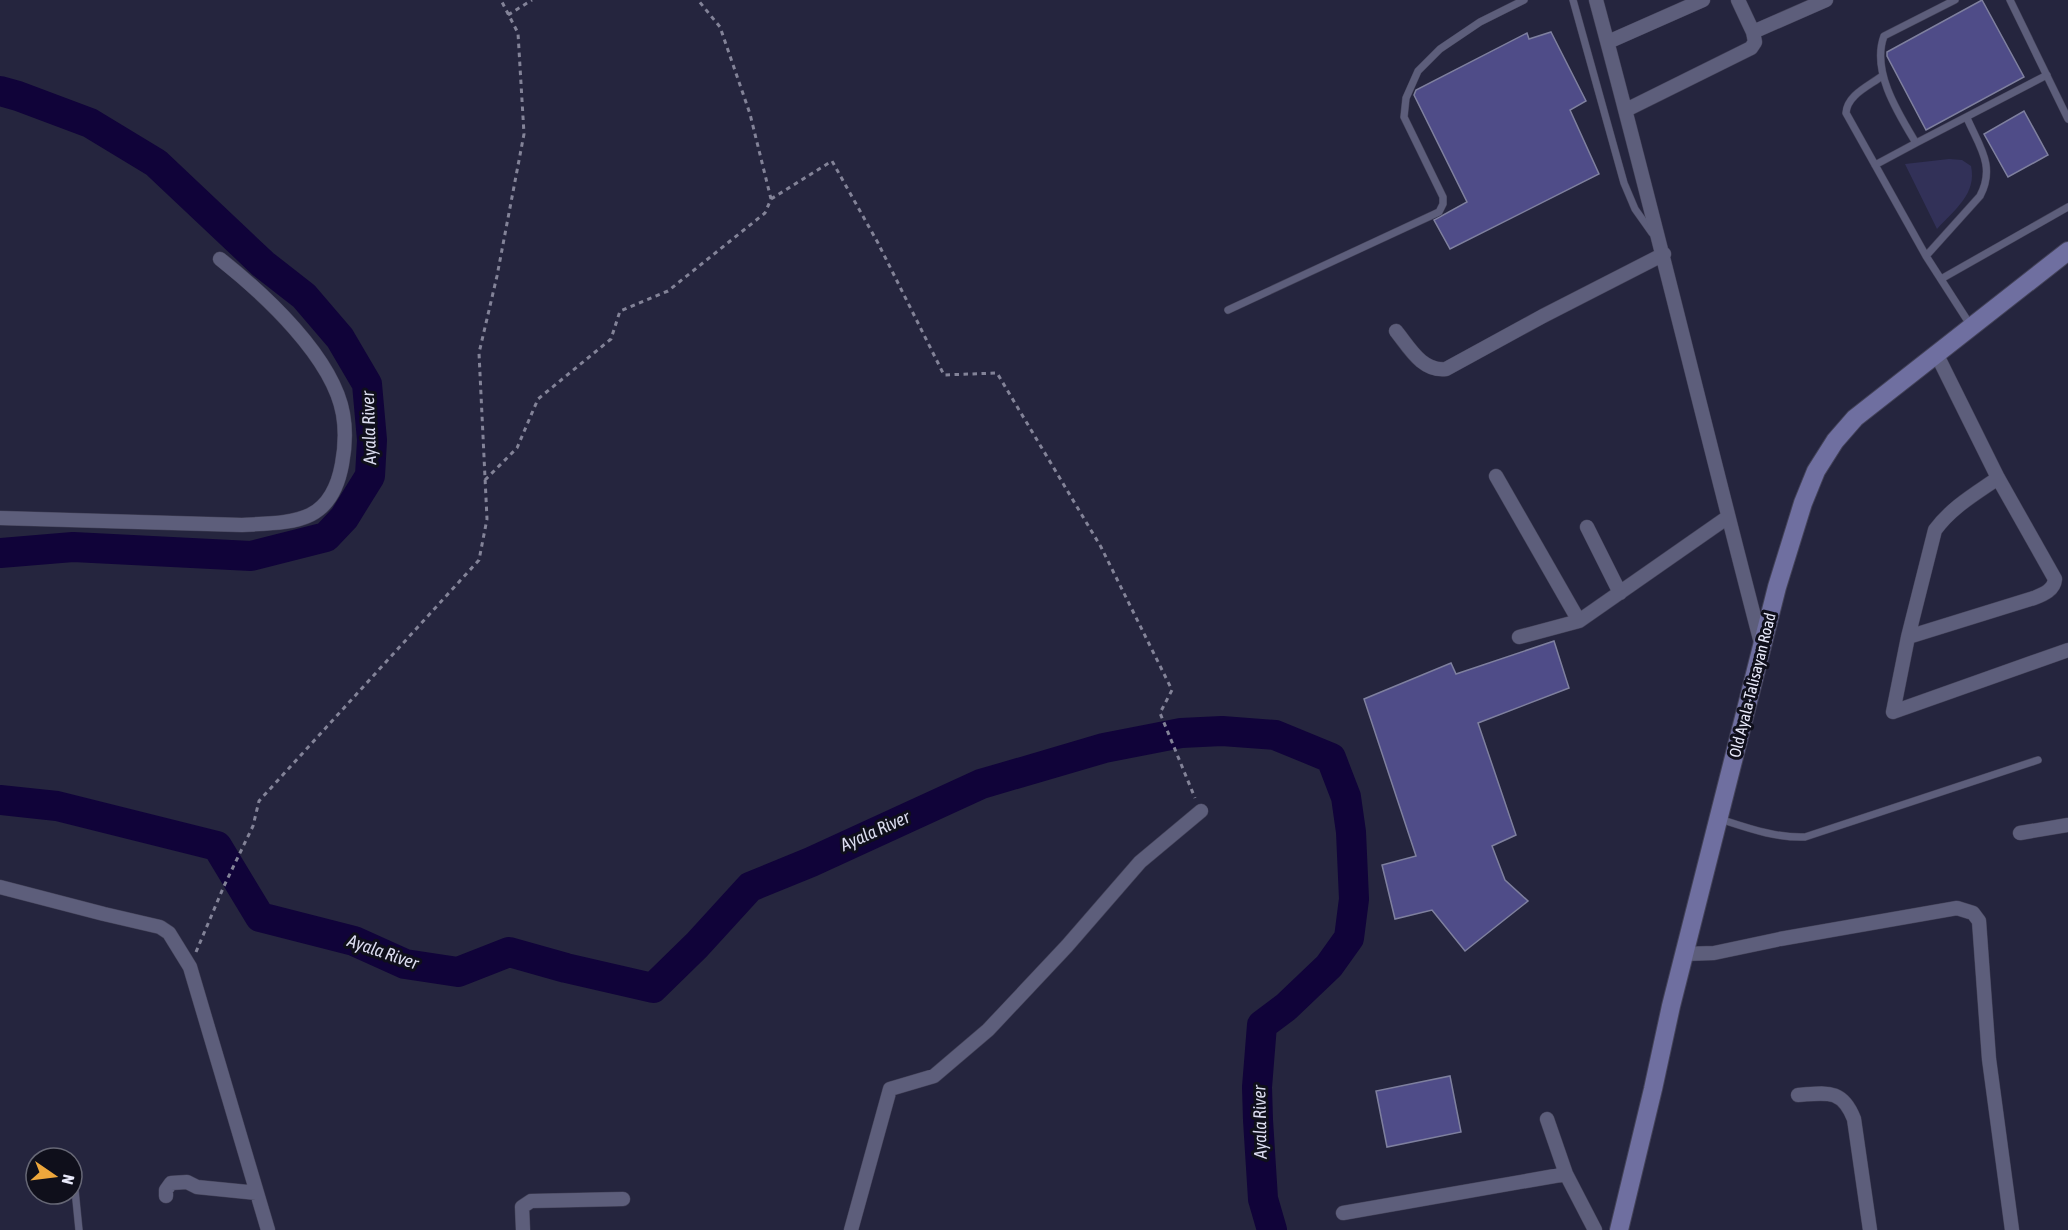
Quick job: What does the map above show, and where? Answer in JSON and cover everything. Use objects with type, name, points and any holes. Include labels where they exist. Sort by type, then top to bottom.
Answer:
[{"type":"street","points":[[1596,0],[1761,643]]},
{"type":"street","points":[[1608,42],[1703,0]]},
{"type":"street","points":[[1626,110],[1751,48],[1755,42],[1754,32],[1738,0]]},
{"type":"street","points":[[1754,32],[1826,0]]},
{"type":"street","points":[[1396,331],[1429,368],[1446,369],[1662,250]]},
{"type":"street","name":"Old Ayala-Talisayan Road","points":[[1619,1230],[1761,643],[1803,503],[1816,471],[1835,441],[1855,418],[2068,251]]},
{"type":"street","points":[[0,518],[242,525],[277,523],[302,518],[316,513],[328,502],[339,477],[345,444],[343,412],[337,394],[327,374],[294,329],[250,283],[220,260]]},
{"type":"street","points":[[1908,637],[2034,598],[2054,585],[2055,579],[1998,478],[1936,353]]},
{"type":"street","points":[[1496,476],[1579,621]]},
{"type":"street","points":[[1998,478],[1958,506],[1935,530],[1908,637],[1893,712],[2068,650]]},
{"type":"street","points":[[1519,637],[1579,621],[1728,517]]},
{"type":"street","points":[[1587,527],[1620,593]]},
{"type":"street","points":[[851,1230],[890,1089],[934,1076],[988,1030],[1067,946],[1140,862],[1201,811]]},
{"type":"street","points":[[2020,832],[2068,825]]},
{"type":"street","points":[[0,887],[160,927],[169,933],[190,968],[268,1230]]},
{"type":"street","points":[[1684,954],[1714,953],[1957,908],[1973,913],[1979,921],[1989,1059],[2012,1230]]},
{"type":"street","points":[[1798,1095],[1832,1093],[1843,1099],[1849,1107],[1854,1119],[1870,1230]]},
{"type":"street","points":[[1547,1119],[1566,1174],[1595,1230]]},
{"type":"street","points":[[1343,1213],[1566,1174]]},
{"type":"street","points":[[166,1196],[166,1190],[171,1183],[187,1182],[197,1187],[257,1193]]},
{"type":"street","points":[[523,1230],[522,1207],[531,1201],[623,1199]]},
{"type":"lane","points":[[1228,310],[1439,212],[1443,204],[1443,197],[1404,117],[1406,98],[1418,71],[1440,49],[1480,22],[1524,0]]},
{"type":"lane","points":[[1573,0],[1624,183],[1635,209],[1662,250]]},
{"type":"lane","points":[[1916,143],[1882,76],[1879,48],[1884,36],[1955,0]]},
{"type":"lane","points":[[2010,0],[2068,119]]},
{"type":"lane","points":[[1875,165],[2047,75]]},
{"type":"lane","points":[[1882,76],[1851,99],[1846,113],[1926,256],[1971,326]]},
{"type":"lane","points":[[1926,256],[1980,195],[1986,185],[1988,176],[1986,161],[1967,118]]},
{"type":"lane","points":[[1941,279],[2068,207]]},
{"type":"lane","points":[[1718,819],[1768,834],[1805,837],[1902,807],[2038,760]]},
{"type":"lane","points":[[77,1206],[79,1230]]},
{"type":"path","points":[[190,968],[224,886],[253,826],[259,801],[479,561],[487,519],[479,353],[497,276],[524,134],[518,33],[501,0]]},
{"type":"path","points":[[508,15],[532,0]]},
{"type":"path","points":[[698,0],[720,27],[750,114],[771,199]]},
{"type":"path","points":[[485,480],[517,448],[538,399],[610,339],[620,310],[668,291],[765,213],[771,199],[832,161],[878,243],[944,375],[997,373],[1101,547],[1172,690],[1160,713],[1201,811]]},
{"type":"shaded area","points":[[1949,159],[1962,160],[1971,166],[1971,185],[1963,201],[1937,229],[1905,164]]},
{"type":"building","points":[[1982,0],[2024,77],[1926,130],[1887,52]]},
{"type":"building","points":[[1551,32],[1586,101],[1570,110],[1599,174],[1450,249],[1434,220],[1467,202],[1414,95],[1416,90],[1527,33],[1529,39]]},
{"type":"building","points":[[2024,111],[2048,155],[2008,177],[1984,134]]},
{"type":"building","points":[[1554,641],[1569,688],[1478,723],[1516,835],[1492,846],[1505,880],[1528,901],[1465,951],[1432,910],[1395,919],[1382,865],[1416,856],[1364,699],[1451,663],[1456,674]]},
{"type":"building","points":[[1450,1076],[1461,1132],[1387,1147],[1376,1091]]},
{"type":"waterway","name":"Ayala River","points":[[0,91],[90,123],[156,163],[263,264],[304,296],[340,338],[367,384],[372,440],[370,476],[344,518],[326,537],[251,556],[73,547],[0,553]]},
{"type":"waterway","name":"Ayala River","points":[[0,800],[57,806],[217,846],[260,917],[354,941],[405,964],[458,972],[509,952],[653,988],[697,945],[750,887],[811,862],[981,784],[1104,748],[1181,733],[1222,731],[1275,735],[1331,758],[1346,797],[1351,832],[1354,899],[1349,938],[1329,966],[1286,1007],[1262,1025],[1257,1087],[1258,1120],[1263,1199],[1272,1230]]}]
